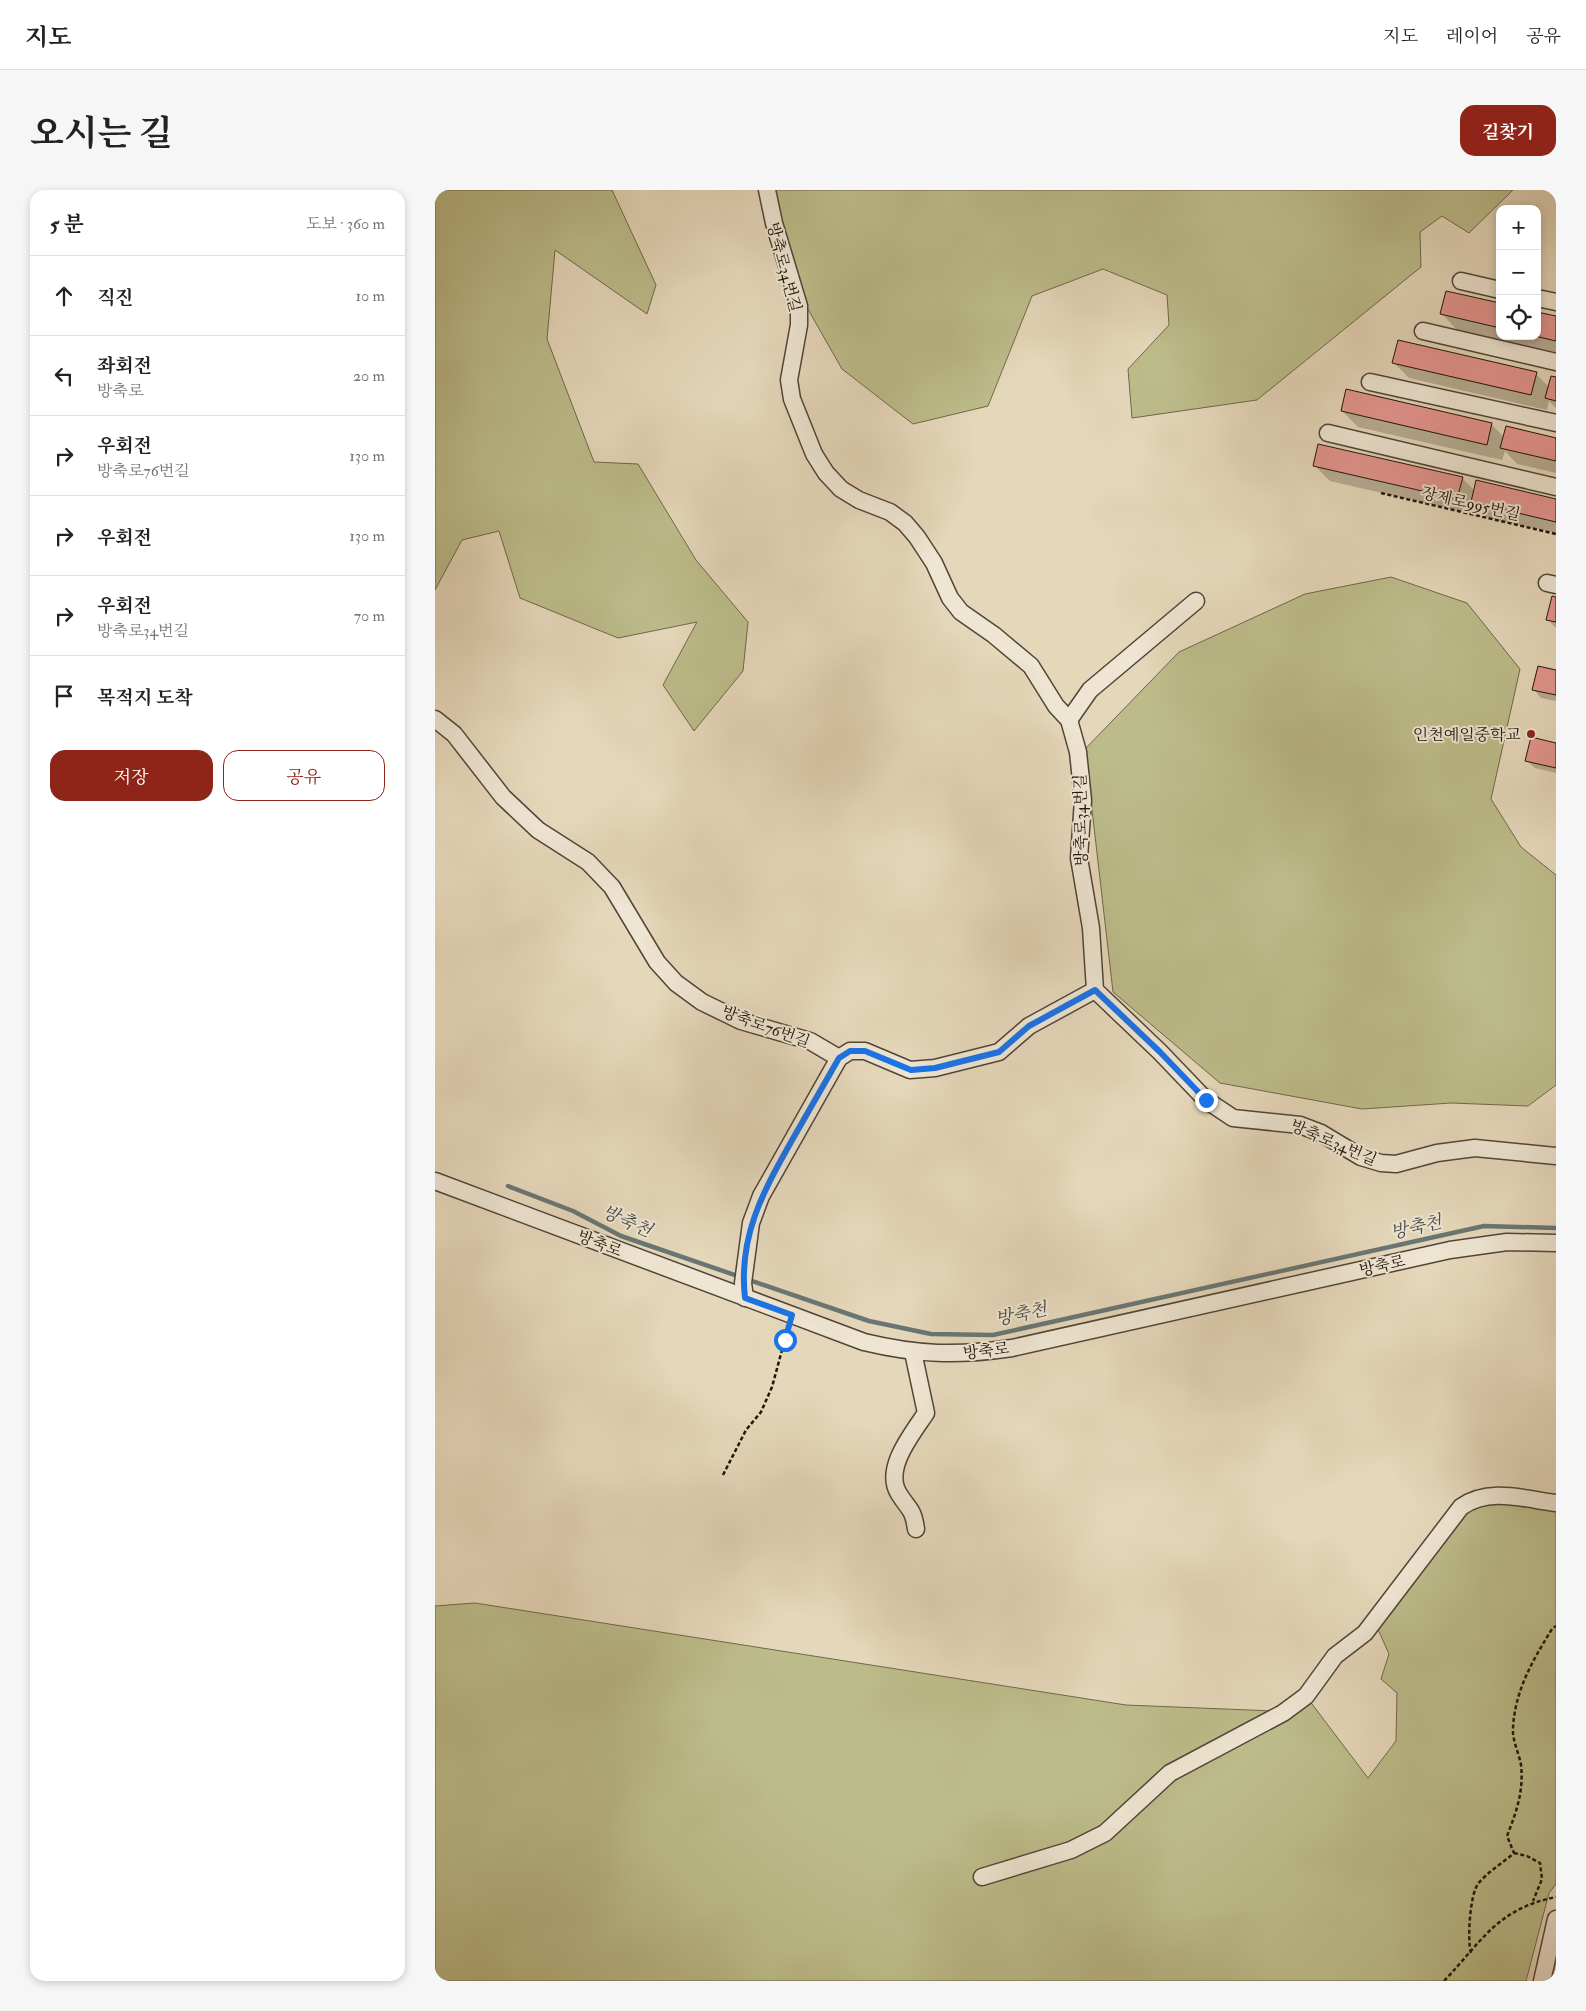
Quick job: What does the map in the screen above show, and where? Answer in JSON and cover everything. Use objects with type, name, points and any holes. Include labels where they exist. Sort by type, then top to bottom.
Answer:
[{"type":"street","name":"방축로34번길","points":[[767,190],[773,223],[799,306],[799,325],[789,380],[792,399],[814,454],[826,473],[841,489],[859,500],[890,512],[905,522],[926,550],[950,598],[961,612],[994,635],[1031,666],[1056,706],[1069,720],[1079,761],[1083,800],[1079,858],[1091,928],[1096,973],[1095,990],[1160,1052],[1206,1100],[1233,1118],[1300,1125],[1321,1133],[1361,1157],[1381,1163],[1396,1164],[1437,1153],[1475,1148],[1556,1156]]},
{"type":"street","points":[[1461,281],[1496,289]]},
{"type":"street","points":[[1541,299],[1556,302]]},
{"type":"street","points":[[1423,331],[1556,362]]},
{"type":"street","points":[[1370,382],[1556,423]]},
{"type":"street","points":[[1328,433],[1556,487]]},
{"type":"street","points":[[1069,720],[1090,690],[1196,601]]},
{"type":"street","name":"방축로76번길","points":[[435,719],[454,734],[503,797],[538,830],[588,862],[612,887],[657,962],[676,983],[702,1002],[741,1021],[810,1041],[839,1058]]},
{"type":"street","points":[[744,1284],[751,1223],[761,1196],[839,1058],[850,1051],[865,1051],[911,1070],[935,1068],[999,1052],[1029,1026],[1095,990]]},
{"type":"street","name":"방축로","points":[[435,1181],[744,1284],[792,1315],[864,1342],[913,1352],[936,1354],[972,1354],[1012,1348],[1450,1250],[1507,1242],[1556,1243]]},
{"type":"street","points":[[913,1352],[926,1413],[900,1454],[894,1483],[899,1494],[913,1511],[916,1528]]},
{"type":"street","points":[[982,1877],[1071,1850],[1105,1833],[1170,1773],[1283,1713],[1306,1696],[1335,1656],[1365,1633],[1461,1507],[1472,1499],[1497,1495],[1556,1503]]},
{"type":"street","points":[[1542,1981],[1551,1968],[1556,1919]]},
{"type":"path","name":"장제로995번길","points":[[1381,493],[1556,534]]},
{"type":"path","points":[[723,1475],[746,1430],[761,1412],[772,1388],[792,1315]]},
{"type":"path","points":[[1514,1853],[1507,1836],[1521,1793],[1521,1765],[1512,1730],[1516,1705],[1524,1678],[1552,1628],[1556,1626]]},
{"type":"path","points":[[1514,1853],[1527,1856],[1540,1863],[1542,1879],[1533,1902]]},
{"type":"path","points":[[1471,1953],[1468,1943],[1469,1923],[1477,1884],[1514,1853]]},
{"type":"path","points":[[1445,1981],[1503,1917],[1533,1902],[1556,1897]]},
{"type":"green space","points":[[435,190],[612,190],[656,285],[647,314],[555,250],[547,339],[594,462],[638,464],[696,560],[748,622],[743,671],[694,731],[663,685],[697,622],[618,638],[520,598],[499,531],[462,540],[435,590]]},
{"type":"green space","points":[[770,190],[1513,190],[1469,233],[1442,216],[1420,232],[1421,267],[1257,400],[1132,418],[1128,369],[1169,325],[1167,295],[1103,269],[1032,296],[988,406],[913,424],[842,369],[801,297]]},
{"type":"green space","points":[[1391,577],[1467,603],[1520,669],[1491,799],[1521,847],[1556,875],[1556,1085],[1528,1106],[1451,1103],[1362,1109],[1220,1083],[1113,992],[1085,749],[1179,652],[1305,594]]},
{"type":"green space","points":[[1488,1499],[1556,1508],[1556,1884],[1549,1893],[1526,1981],[435,1981],[435,1606],[475,1603],[1126,1705],[1274,1711],[1309,1700],[1368,1778],[1396,1741],[1397,1693],[1381,1679],[1389,1654],[1376,1625],[1460,1515]]},
{"type":"building","points":[[1446,291],[1496,302],[1496,327],[1440,314]]},
{"type":"building","points":[[1541,313],[1556,316],[1556,341],[1541,337]]},
{"type":"building","points":[[1398,340],[1537,372],[1531,395],[1392,363]]},
{"type":"building","points":[[1551,376],[1556,377],[1556,401],[1545,398]]},
{"type":"building","points":[[1346,389],[1492,423],[1487,445],[1341,411]]},
{"type":"building","points":[[1506,426],[1556,438],[1556,461],[1500,448]]},
{"type":"building","points":[[1318,444],[1463,477],[1457,499],[1313,466]]},
{"type":"building","points":[[1476,480],[1556,499],[1556,522],[1471,502]]},
{"type":"building","points":[[1552,596],[1556,597],[1556,622],[1546,620]]},
{"type":"building","points":[[1538,666],[1556,670],[1556,695],[1532,690]]},
{"type":"building","points":[[1531,737],[1556,743],[1556,768],[1525,761]]},
{"type":"waterway","name":"방축천","points":[[508,1186],[573,1211],[621,1236],[869,1321],[931,1334],[993,1335],[1484,1226],[1556,1228]]},
{"type":"place","name":"인천예일중학교","points":[[1531,734]]},
{"type":"route","points":[[785,1340],[792,1315],[745,1298],[744,1270],[751,1223],[761,1196],[839,1058],[850,1051],[865,1051],[881,1057],[896,1066],[911,1070],[935,1068],[999,1052],[1029,1026],[1051,1012],[1089,995],[1095,990],[1160,1052],[1206,1100]]}]
